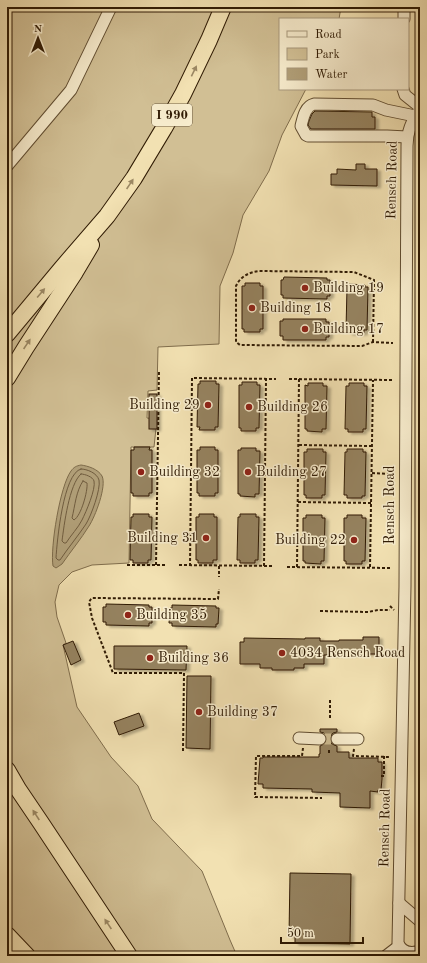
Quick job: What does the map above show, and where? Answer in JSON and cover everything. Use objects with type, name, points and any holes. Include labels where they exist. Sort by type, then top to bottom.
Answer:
[{"type":"highway","name":"I 990","points":[[107,216],[134,178],[183,94],[218,21],[223,7]]},
{"type":"highway","points":[[7,334],[107,216]]},
{"type":"highway","points":[[7,378],[75,272],[107,216]]},
{"type":"highway","points":[[7,770],[29,806],[129,956]]},
{"type":"highway","points":[[7,935],[27,956]]},
{"type":"street","points":[[7,166],[71,90],[111,7]]},
{"type":"street","points":[[404,7],[404,18]]},
{"type":"street","points":[[404,90],[418,111]]},
{"type":"street","points":[[407,138],[386,136],[308,136],[301,126],[307,108],[314,104],[373,105],[386,110],[418,111]]},
{"type":"street","name":"Rensch Road","points":[[400,946],[398,943],[405,586],[407,138],[409,129],[418,111]]},
{"type":"street","points":[[301,743],[320,739]]},
{"type":"street","points":[[337,739],[355,743]]},
{"type":"street","points":[[399,903],[420,921]]},
{"type":"street","points":[[386,956],[400,946],[404,951],[409,953],[420,951]]},
{"type":"path","points":[[373,342],[374,280],[354,272],[258,271],[248,274],[236,286],[236,342],[240,345],[362,346],[373,342],[393,343]]},
{"type":"path","points":[[156,565],[159,370]]},
{"type":"path","points":[[190,566],[192,378],[276,379]]},
{"type":"path","points":[[264,566],[266,379]]},
{"type":"path","points":[[289,379],[392,380]]},
{"type":"path","points":[[297,567],[299,379]]},
{"type":"path","points":[[370,568],[373,380]]},
{"type":"path","points":[[298,445],[372,446]]},
{"type":"path","points":[[372,474],[391,474]]},
{"type":"path","points":[[298,502],[371,503]]},
{"type":"path","points":[[416,554],[420,552]]},
{"type":"path","points":[[126,565],[167,566]]},
{"type":"path","points":[[179,566],[274,566]]},
{"type":"path","points":[[219,566],[219,577]]},
{"type":"path","points":[[287,567],[390,568]]},
{"type":"path","points":[[183,751],[184,673],[113,673],[92,618],[89,602],[92,598],[218,599],[219,589]]},
{"type":"path","points":[[320,611],[368,612],[390,610]]},
{"type":"path","points":[[330,700],[330,718]]},
{"type":"path","points":[[301,743],[302,756],[256,756],[255,797],[322,798]]},
{"type":"path","points":[[355,743],[354,756],[390,757]]},
{"type":"path","points":[[381,776],[384,776],[384,756]]},
{"type":"path","points":[[256,774],[260,772]]},
{"type":"green space","points":[[7,7],[341,7],[339,18],[279,18],[279,90],[305,90],[282,135],[269,171],[243,215],[233,253],[220,286],[219,344],[158,347],[157,390],[148,391],[147,418],[157,419],[154,447],[131,447],[129,563],[92,565],[72,572],[59,585],[55,602],[57,617],[66,643],[63,645],[77,707],[111,757],[138,786],[152,819],[202,871],[237,956],[7,956]]},
{"type":"water","points":[[81,465],[90,467],[102,476],[102,494],[94,516],[83,536],[62,564],[56,568],[53,566],[52,557],[54,532],[63,490],[71,471],[75,467]]},
{"type":"building","points":[[315,111],[372,112],[372,117],[375,117],[375,129],[311,129],[308,125],[312,114]]},
{"type":"building","points":[[356,164],[365,164],[365,169],[377,169],[377,186],[331,185],[331,174],[337,174],[337,169],[356,170]]},
{"type":"building","name":"Building 19","points":[[284,277],[327,278],[327,280],[330,280],[330,296],[327,296],[327,299],[283,298],[283,295],[281,295],[281,280],[283,280]]},
{"type":"building","name":"Building 18","points":[[245,283],[260,283],[260,286],[263,286],[263,329],[260,329],[260,332],[244,332],[244,329],[242,329],[242,286],[245,286]]},
{"type":"building","points":[[349,284],[365,285],[365,287],[368,287],[367,330],[364,330],[364,333],[349,333],[349,330],[346,330],[347,287],[349,287]]},
{"type":"building","name":"Building 17","points":[[283,319],[326,319],[326,322],[329,322],[329,337],[326,337],[326,340],[283,340],[283,336],[280,336],[280,321],[283,321]]},
{"type":"building","name":"Building 29","points":[[200,381],[216,381],[216,384],[219,384],[218,427],[215,427],[215,430],[199,430],[200,427],[197,427],[198,384],[200,384]]},
{"type":"building","name":"Building 26","points":[[242,382],[257,382],[257,385],[260,385],[259,428],[256,428],[256,431],[241,431],[241,428],[239,428],[239,385],[242,385]]},
{"type":"building","points":[[308,383],[323,383],[323,386],[327,386],[326,429],[322,429],[322,432],[307,431],[307,429],[305,429],[305,385],[308,386]]},
{"type":"building","points":[[349,383],[364,383],[364,386],[367,386],[366,429],[363,429],[363,432],[348,432],[348,429],[345,429],[346,386],[349,386]]},
{"type":"building","points":[[149,394],[157,394],[157,429],[149,429]]},
{"type":"building","name":"Building 32","points":[[134,447],[150,447],[149,450],[152,450],[152,493],[149,493],[149,496],[133,496],[133,493],[131,493],[131,450],[134,450]]},
{"type":"building","points":[[200,447],[215,447],[215,450],[218,450],[218,493],[215,493],[215,496],[199,496],[199,493],[197,493],[197,450],[200,450]]},
{"type":"building","name":"Building 27","points":[[241,448],[256,448],[256,451],[260,451],[259,494],[255,494],[255,497],[240,496],[240,494],[238,494],[238,450],[241,450]]},
{"type":"building","points":[[307,449],[323,449],[323,452],[326,452],[325,495],[322,495],[322,498],[306,498],[306,495],[304,495],[304,452],[307,452]]},
{"type":"building","points":[[347,449],[363,449],[363,452],[366,452],[365,496],[362,496],[362,498],[347,498],[347,495],[344,495],[345,452],[347,452]]},
{"type":"building","points":[[133,514],[149,514],[149,517],[152,517],[151,560],[148,560],[148,563],[133,563],[133,560],[130,560],[131,517],[133,517]]},
{"type":"building","name":"Building 31","points":[[199,514],[214,514],[214,517],[217,517],[217,560],[213,560],[213,563],[198,563],[198,560],[196,560],[196,517],[199,517]]},
{"type":"building","points":[[240,514],[256,514],[256,517],[259,517],[258,560],[255,560],[255,563],[240,563],[240,560],[237,560],[238,517],[240,517]]},
{"type":"building","points":[[306,515],[322,515],[322,518],[325,518],[324,561],[321,561],[321,564],[305,563],[305,561],[303,561],[303,518],[306,518]]},
{"type":"building","name":"Building 22","points":[[347,515],[362,515],[362,518],[366,518],[365,561],[362,561],[362,564],[346,564],[346,561],[344,561],[344,518],[347,518]]},
{"type":"building","name":"Building 35","points":[[106,604],[149,605],[149,607],[152,607],[152,623],[149,623],[149,626],[106,625],[106,622],[103,622],[103,607],[106,607]]},
{"type":"building","points":[[172,605],[216,606],[216,608],[219,608],[218,624],[216,624],[216,627],[172,626],[172,623],[169,623],[170,608],[172,608]]},
{"type":"building","name":"4034 Rensch Road","points":[[363,637],[379,637],[379,654],[324,655],[324,664],[304,664],[304,668],[294,668],[294,670],[272,670],[272,668],[260,668],[260,664],[240,664],[240,642],[244,642],[244,638],[320,638],[320,641],[339,641],[363,640]]},
{"type":"building","points":[[73,641],[81,660],[71,665],[63,645]]},
{"type":"building","name":"Building 36","points":[[114,646],[187,646],[186,670],[114,669]]},
{"type":"building","name":"Building 37","points":[[187,676],[211,676],[210,749],[186,748]]},
{"type":"building","points":[[139,713],[144,726],[119,735],[114,722]]},
{"type":"building","points":[[320,729],[337,729],[337,732],[333,733],[330,739],[331,743],[337,746],[337,752],[349,752],[349,758],[378,758],[378,762],[382,762],[381,790],[378,790],[378,792],[370,791],[370,808],[340,807],[340,793],[312,792],[312,789],[263,788],[263,784],[258,784],[260,758],[319,757],[320,746],[326,743],[327,739],[324,733],[320,732]]},
{"type":"building","points":[[290,873],[351,874],[350,944],[295,943],[295,936],[289,936]]},
{"type":"tunnel","points":[[320,739],[337,739]]},
{"type":"place","name":"Building 19","points":[[305,288]]},
{"type":"place","name":"Building 18","points":[[252,308]]},
{"type":"place","name":"Building 17","points":[[305,329]]},
{"type":"place","name":"Building 29","points":[[208,405]]},
{"type":"place","name":"Building 26","points":[[249,407]]},
{"type":"place","name":"Building 32","points":[[141,472]]},
{"type":"place","name":"Building 27","points":[[248,472]]},
{"type":"place","name":"Building 31","points":[[206,538]]},
{"type":"place","name":"Building 22","points":[[354,540]]},
{"type":"place","name":"Building 35","points":[[128,615]]},
{"type":"place","name":"4034 Rensch Road","points":[[282,653]]},
{"type":"place","name":"Building 36","points":[[150,658]]},
{"type":"place","name":"Building 37","points":[[199,712]]}]
